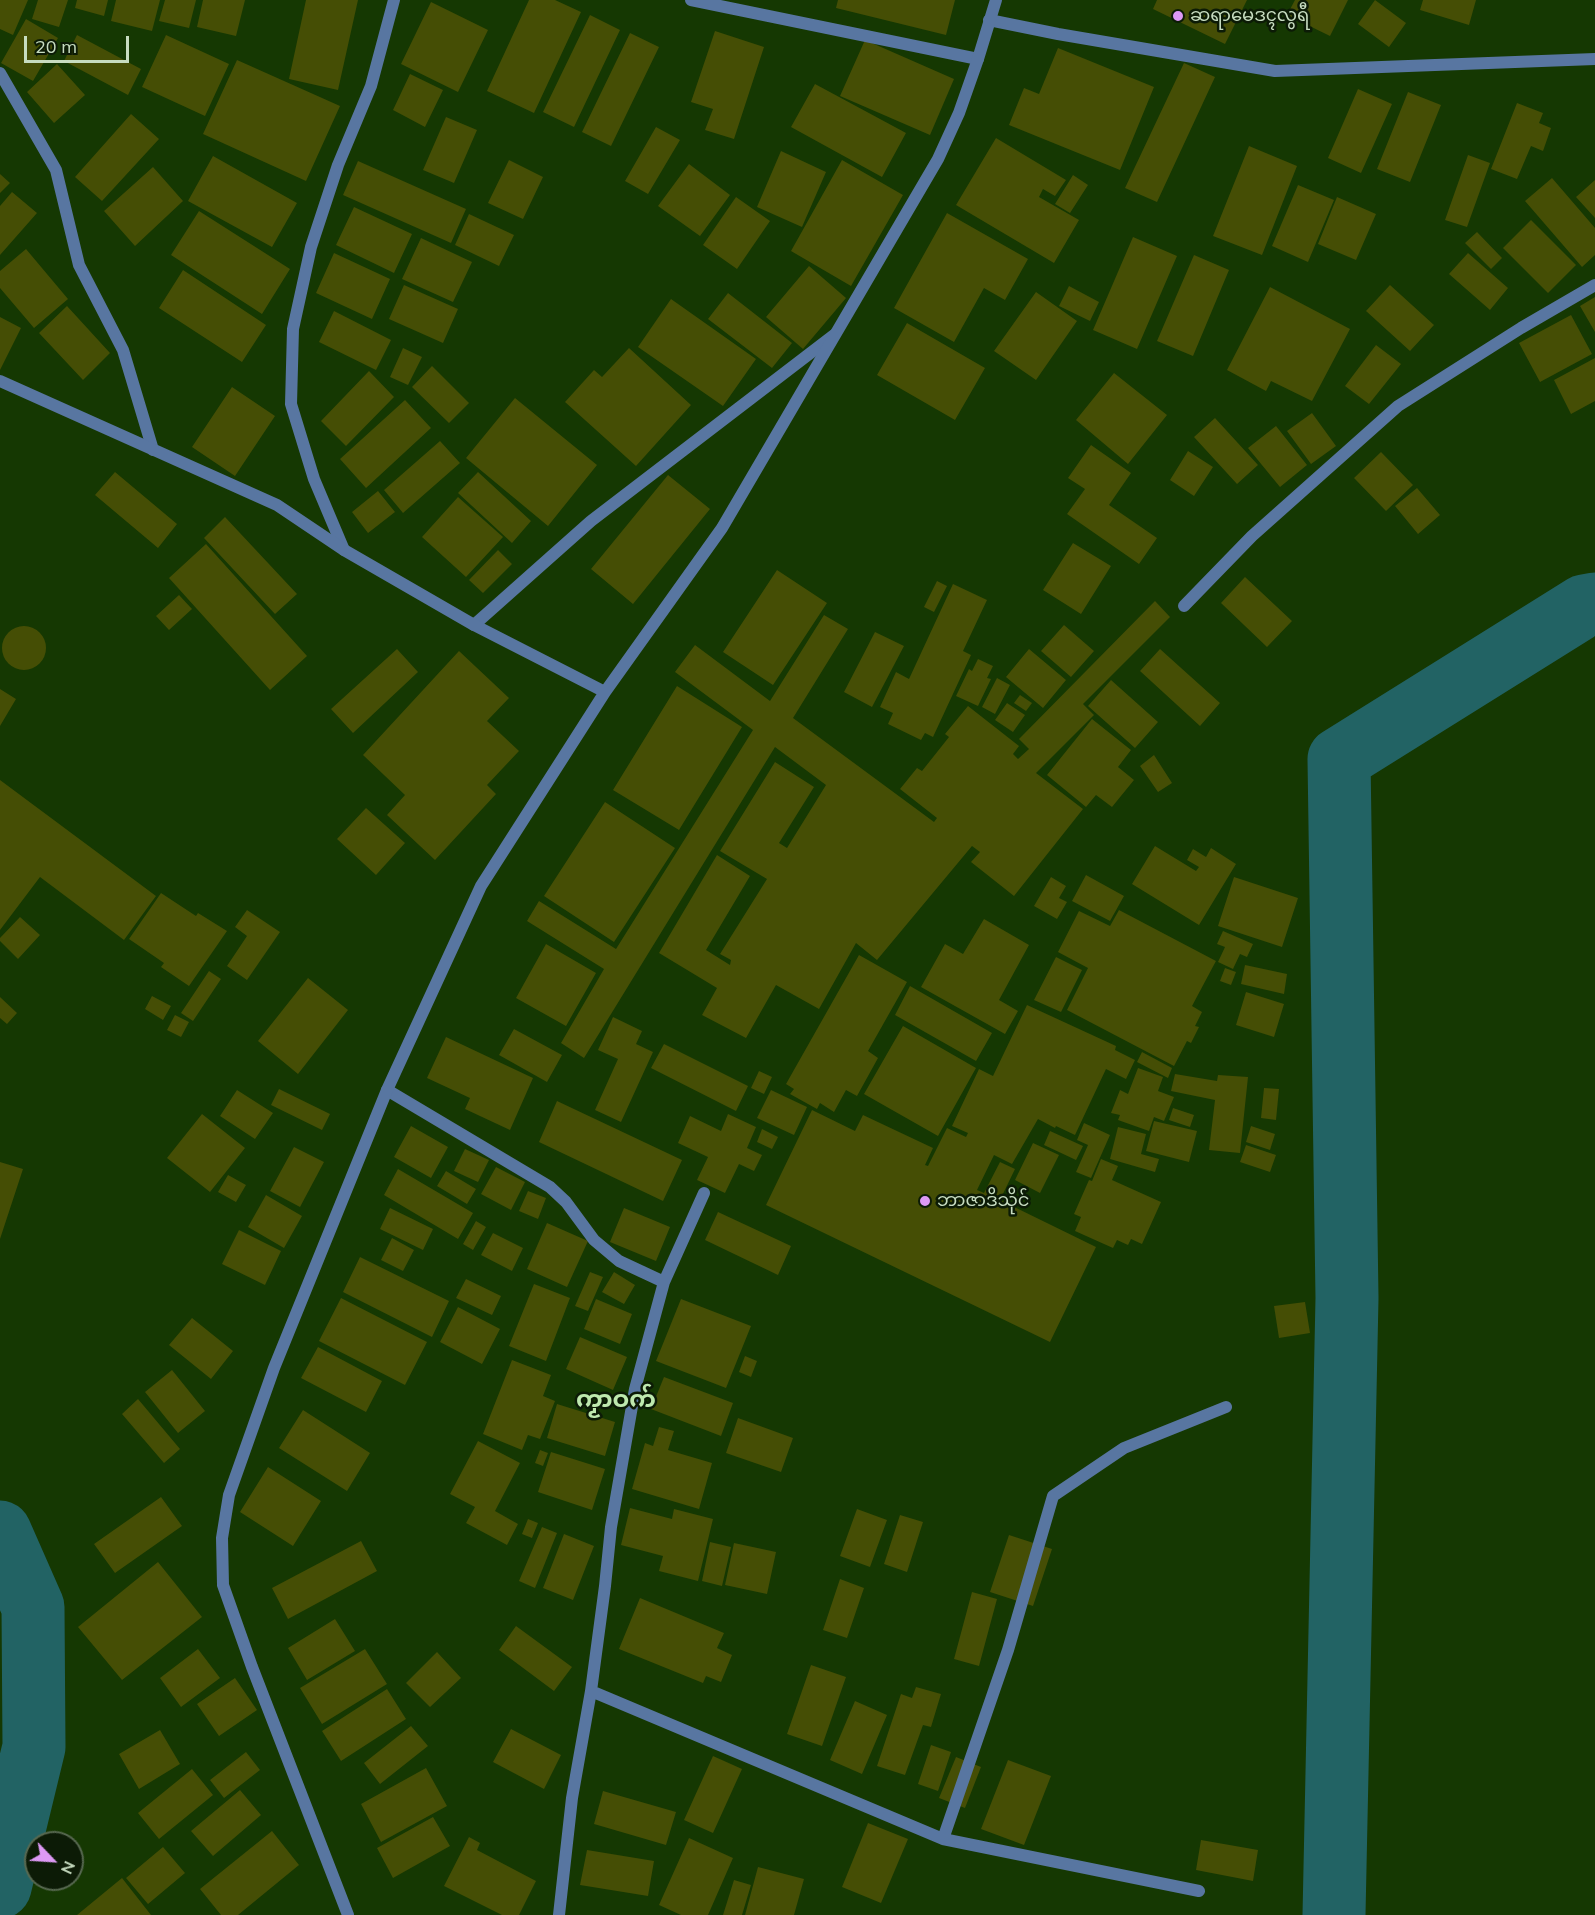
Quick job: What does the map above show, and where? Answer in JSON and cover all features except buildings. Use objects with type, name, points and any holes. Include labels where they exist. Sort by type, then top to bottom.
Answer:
[{"type":"street","points":[[344,550],[314,479],[291,404],[293,329],[311,247],[338,165],[371,86],[394,0]]},
{"type":"street","points":[[691,0],[978,59]]},
{"type":"street","points":[[348,1915],[252,1667],[224,1585],[222,1538],[229,1495],[274,1368],[387,1090],[481,886],[605,692],[722,528],[938,159],[959,113],[996,0]]},
{"type":"street","points":[[989,20],[1275,71],[1595,59]]},
{"type":"street","points":[[0,73],[56,170],[79,265],[123,350],[153,450]]},
{"type":"street","points":[[1184,606],[1252,536],[1398,406],[1521,328],[1595,285]]},
{"type":"street","points":[[474,625],[591,521],[835,334]]},
{"type":"street","points":[[0,381],[277,505],[344,550],[474,625],[605,692]]},
{"type":"street","points":[[387,1090],[550,1187],[566,1202],[594,1240],[619,1261],[664,1282]]},
{"type":"street","points":[[559,1915],[572,1798],[591,1691],[614,1505],[635,1389],[664,1282],[704,1192]]},
{"type":"street","points":[[944,1839],[1008,1650],[1053,1496],[1124,1448],[1226,1407]]},
{"type":"street","points":[[591,1691],[944,1839],[1199,1891]]},
{"type":"waterway","points":[[1334,1915],[1347,1298],[1339,759],[1584,606],[1595,604]]},
{"type":"waterway","points":[[0,1532],[33,1607],[34,1747],[0,1887]]},
{"type":"place","name":"ဆရာမေဒၚလွရီ","points":[[1178,16]]},
{"type":"place","name":"ဘာဇာဒိသိုင်","points":[[925,1201]]},
{"type":"district","name":"ကၟာဝက်","points":[[616,1400]]}]
